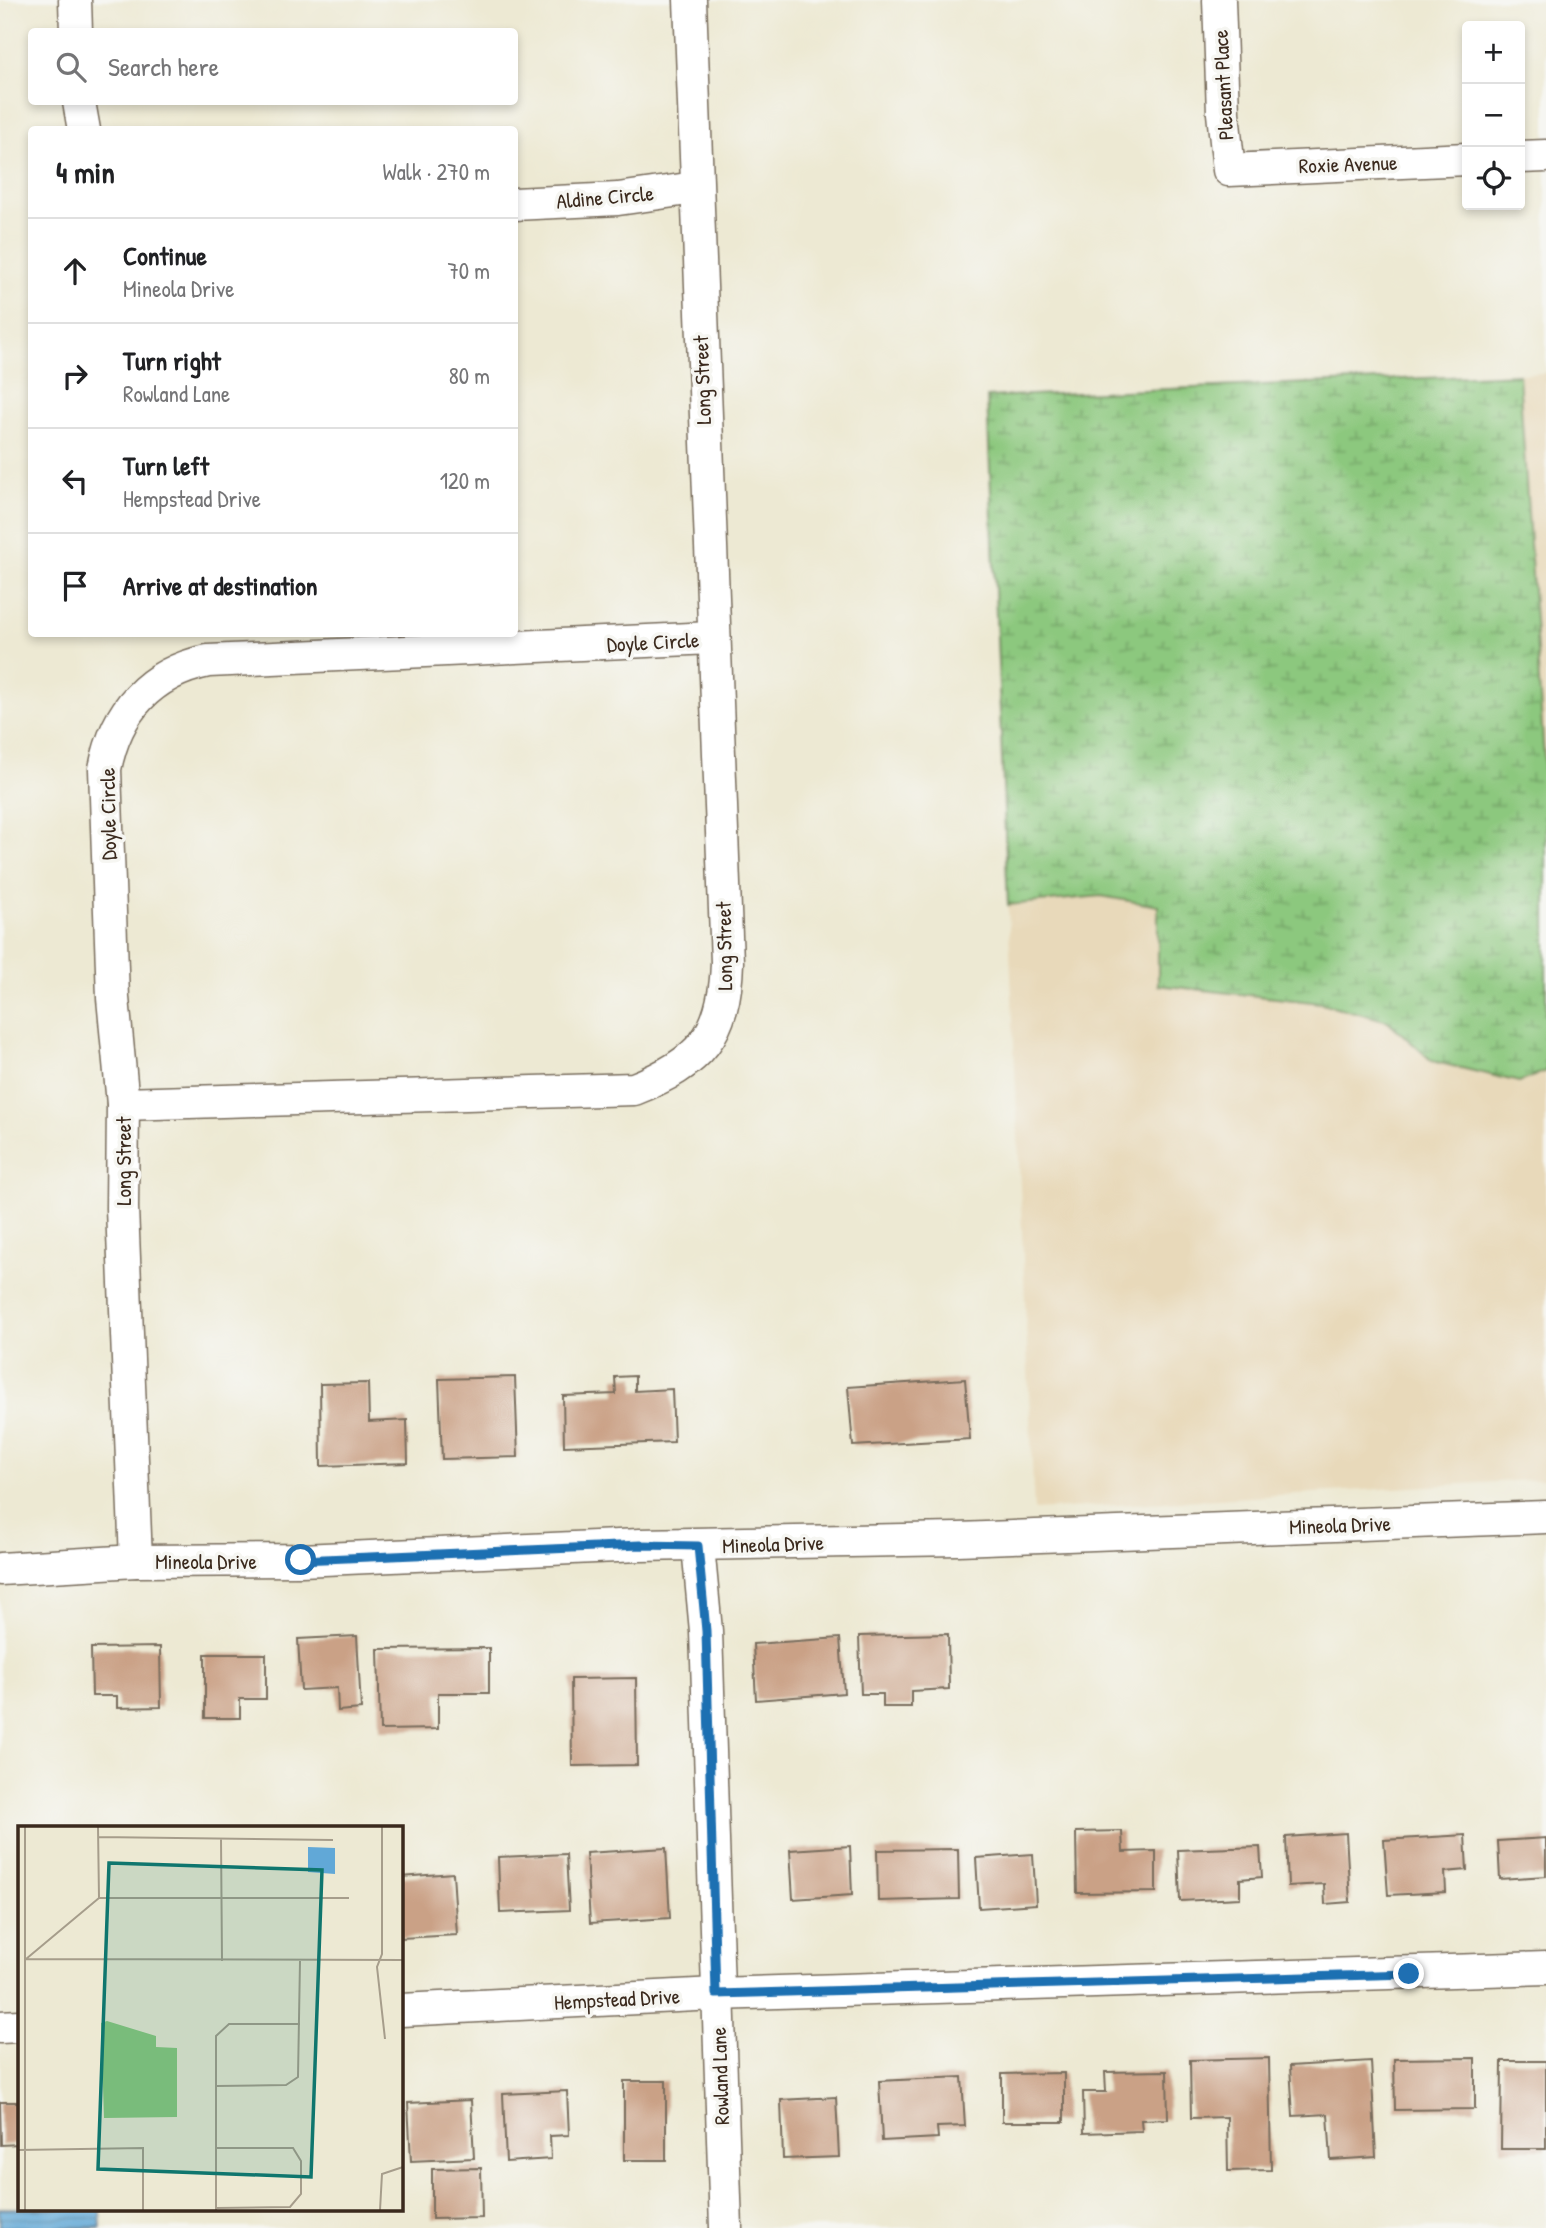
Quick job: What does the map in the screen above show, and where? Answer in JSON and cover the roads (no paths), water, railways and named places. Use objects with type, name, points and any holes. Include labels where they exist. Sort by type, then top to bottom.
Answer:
[{"type":"street","points":[[75,0],[76,28]]},
{"type":"street","name":"Long Street","points":[[136,1561],[122,1208],[123,1104],[604,1092],[634,1089],[670,1074],[692,1059],[708,1038],[726,999],[690,0]]},
{"type":"street","name":"Pleasant Place","points":[[1219,0],[1223,113],[1229,170]]},
{"type":"street","points":[[80,105],[83,126]]},
{"type":"street","points":[[1525,157],[1546,156]]},
{"type":"street","name":"Roxie Avenue","points":[[1229,170],[1462,159]]},
{"type":"street","name":"Aldine Circle","points":[[518,204],[618,199],[695,188]]},
{"type":"street","name":"Doyle Circle","points":[[123,1104],[113,999],[105,769],[110,741],[121,718],[139,696],[166,677],[190,665],[208,661],[712,638]]},
{"type":"street","name":"Mineola Drive","points":[[0,1569],[136,1561],[301,1560],[640,1545],[698,1546],[1546,1517]]},
{"type":"street","name":"Rowland Lane","points":[[698,1546],[706,1631],[716,1994],[726,2228]]},
{"type":"street","name":"Hempstead Drive","points":[[402,2010],[716,1994],[1546,1968]]},
{"type":"street","points":[[0,2026],[18,2026]]},
{"type":"water","points":[[0,2208],[100,2210],[101,2228],[0,2228]]}]
